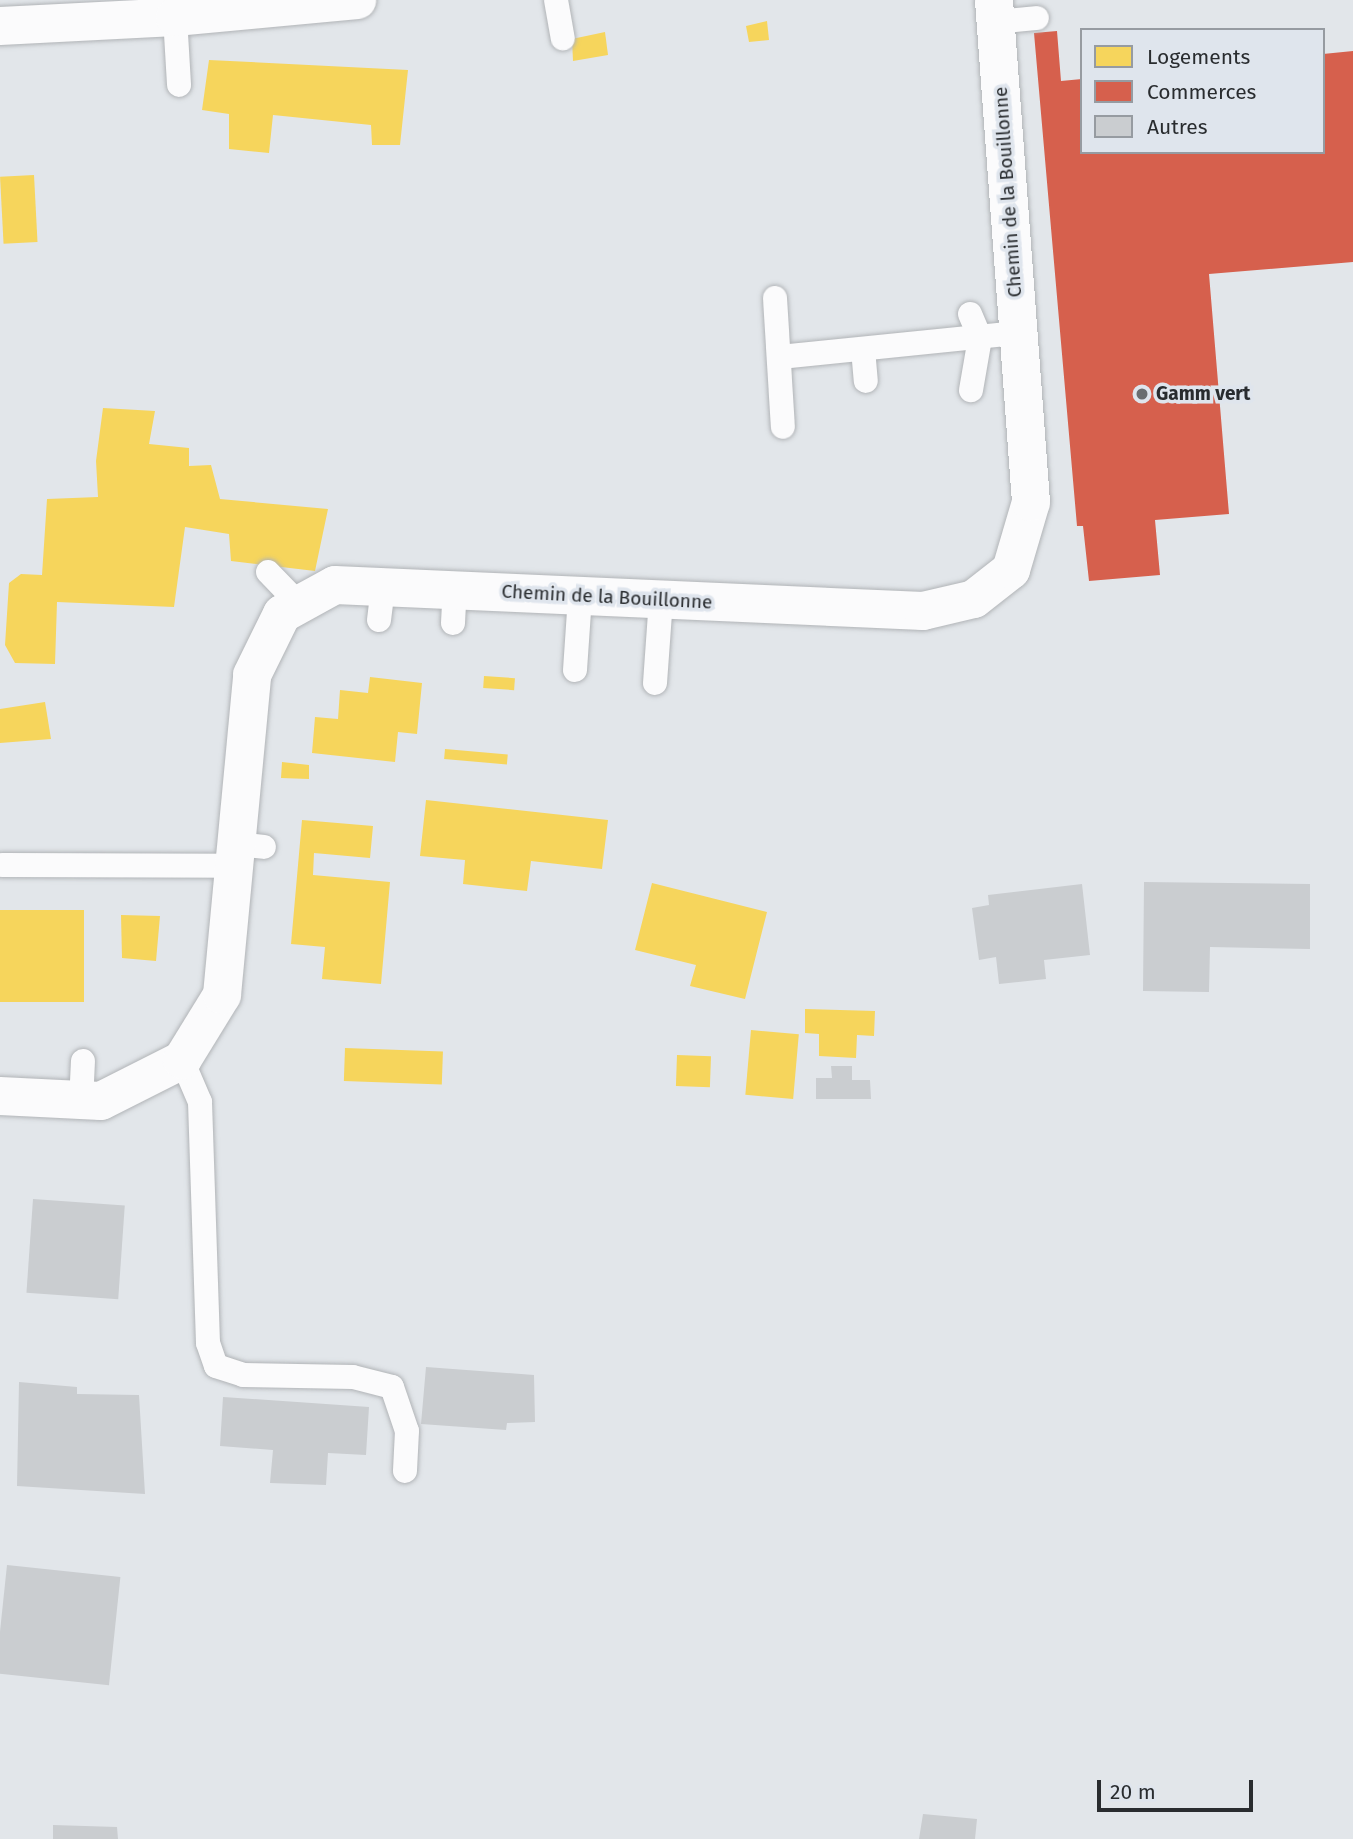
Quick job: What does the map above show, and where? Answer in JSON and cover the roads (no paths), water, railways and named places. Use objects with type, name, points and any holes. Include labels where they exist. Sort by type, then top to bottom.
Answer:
[{"type":"street","points":[[0,26],[175,18],[357,0]]},
{"type":"street","name":"Chemin de la Bouillonne","points":[[182,1060],[222,995],[245,852],[253,675],[282,614],[335,585],[381,604],[454,607],[580,596],[923,611],[974,599],[1011,570],[1031,502],[994,11]]},
{"type":"street","points":[[0,1096],[81,1103],[102,1101],[182,1060]]},
{"type":"lane","points":[[556,0],[563,38]]},
{"type":"lane","points":[[994,11],[1037,18]]},
{"type":"lane","points":[[175,18],[179,85]]},
{"type":"lane","points":[[775,298],[783,427]]},
{"type":"lane","points":[[970,314],[980,338],[971,390]]},
{"type":"lane","points":[[779,357],[863,349],[909,337],[980,338],[1018,333]]},
{"type":"lane","points":[[863,349],[866,381]]},
{"type":"lane","points":[[268,572],[299,604]]},
{"type":"lane","points":[[575,670],[580,596]]},
{"type":"lane","points":[[655,684],[661,600]]},
{"type":"lane","points":[[2,865],[245,852]]},
{"type":"lane","points":[[182,1060],[200,1102],[208,1343],[216,1366],[243,1374],[353,1377],[391,1387],[407,1431],[405,1471]]},
{"type":"lane","points":[[81,1103],[83,1061]]},
{"type":"place","name":"Gamm vert","points":[[1142,394]]}]
